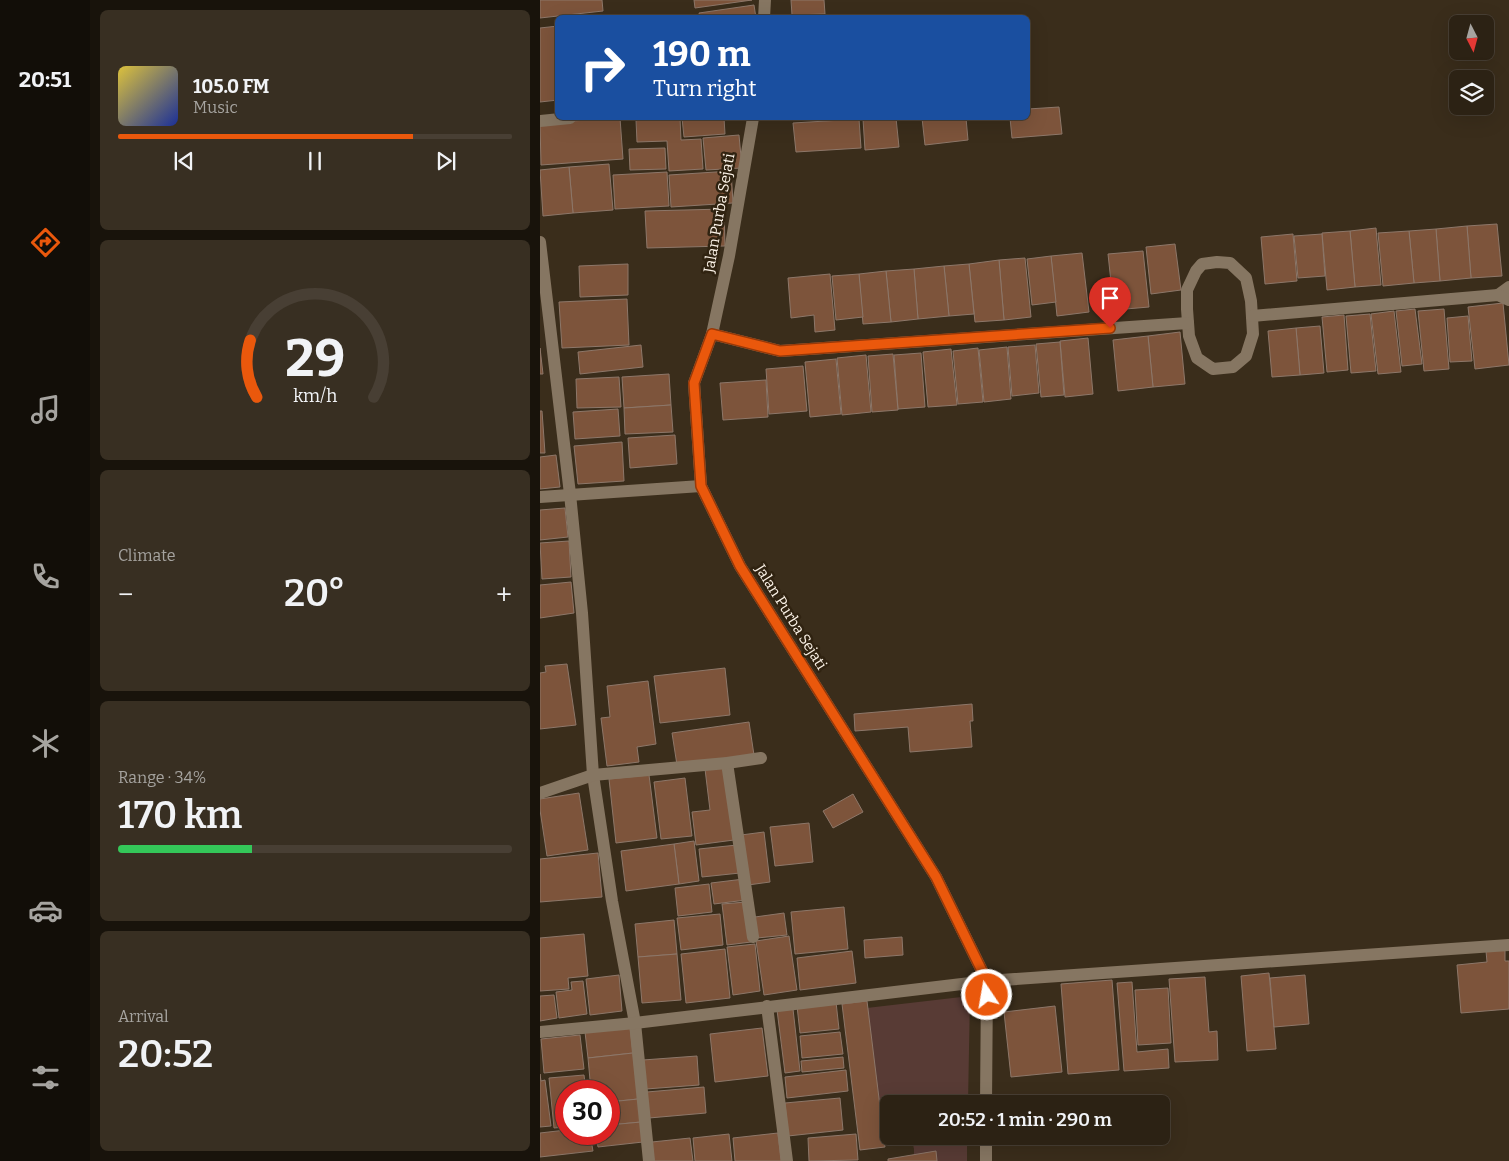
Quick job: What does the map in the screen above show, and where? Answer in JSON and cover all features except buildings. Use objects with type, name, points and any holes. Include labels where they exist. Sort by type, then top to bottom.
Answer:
[{"type":"street","points":[[764,15],[766,0]]},
{"type":"street","points":[[540,121],[555,120]]},
{"type":"street","name":"Jalan Purba Sejati","points":[[753,120],[729,256],[712,334],[694,383],[701,486],[740,566],[936,877],[987,981],[986,1095]]},
{"type":"street","points":[[540,242],[582,613],[593,775],[612,901],[635,1023],[648,1161]]},
{"type":"street","points":[[1230,263],[1246,278],[1252,301],[1253,334],[1246,356],[1233,368],[1213,369],[1197,358],[1189,336],[1188,323],[1187,290],[1196,271],[1202,264],[1230,263]]},
{"type":"street","points":[[1252,316],[1504,298],[1509,287]]},
{"type":"street","points":[[712,334],[780,351],[1188,323]]},
{"type":"street","points":[[540,496],[701,486]]},
{"type":"street","points":[[540,793],[593,775],[727,763],[761,758]]},
{"type":"street","points":[[727,763],[753,937]]},
{"type":"street","points":[[540,1032],[635,1023],[987,981],[1509,945]]},
{"type":"street","points":[[767,1006],[787,1161]]},
{"type":"street","points":[[986,1145],[986,1161]]},
{"type":"shaded area","points":[[970,996],[968,1095],[880,1095],[880,1125],[871,1126],[858,1009]]},
{"type":"shaded area","points":[[913,1145],[967,1145],[967,1161],[914,1161]]},
{"type":"route","points":[[987,995],[987,981],[936,877],[740,566],[701,486],[694,383],[712,334],[780,351],[1110,328]]}]
